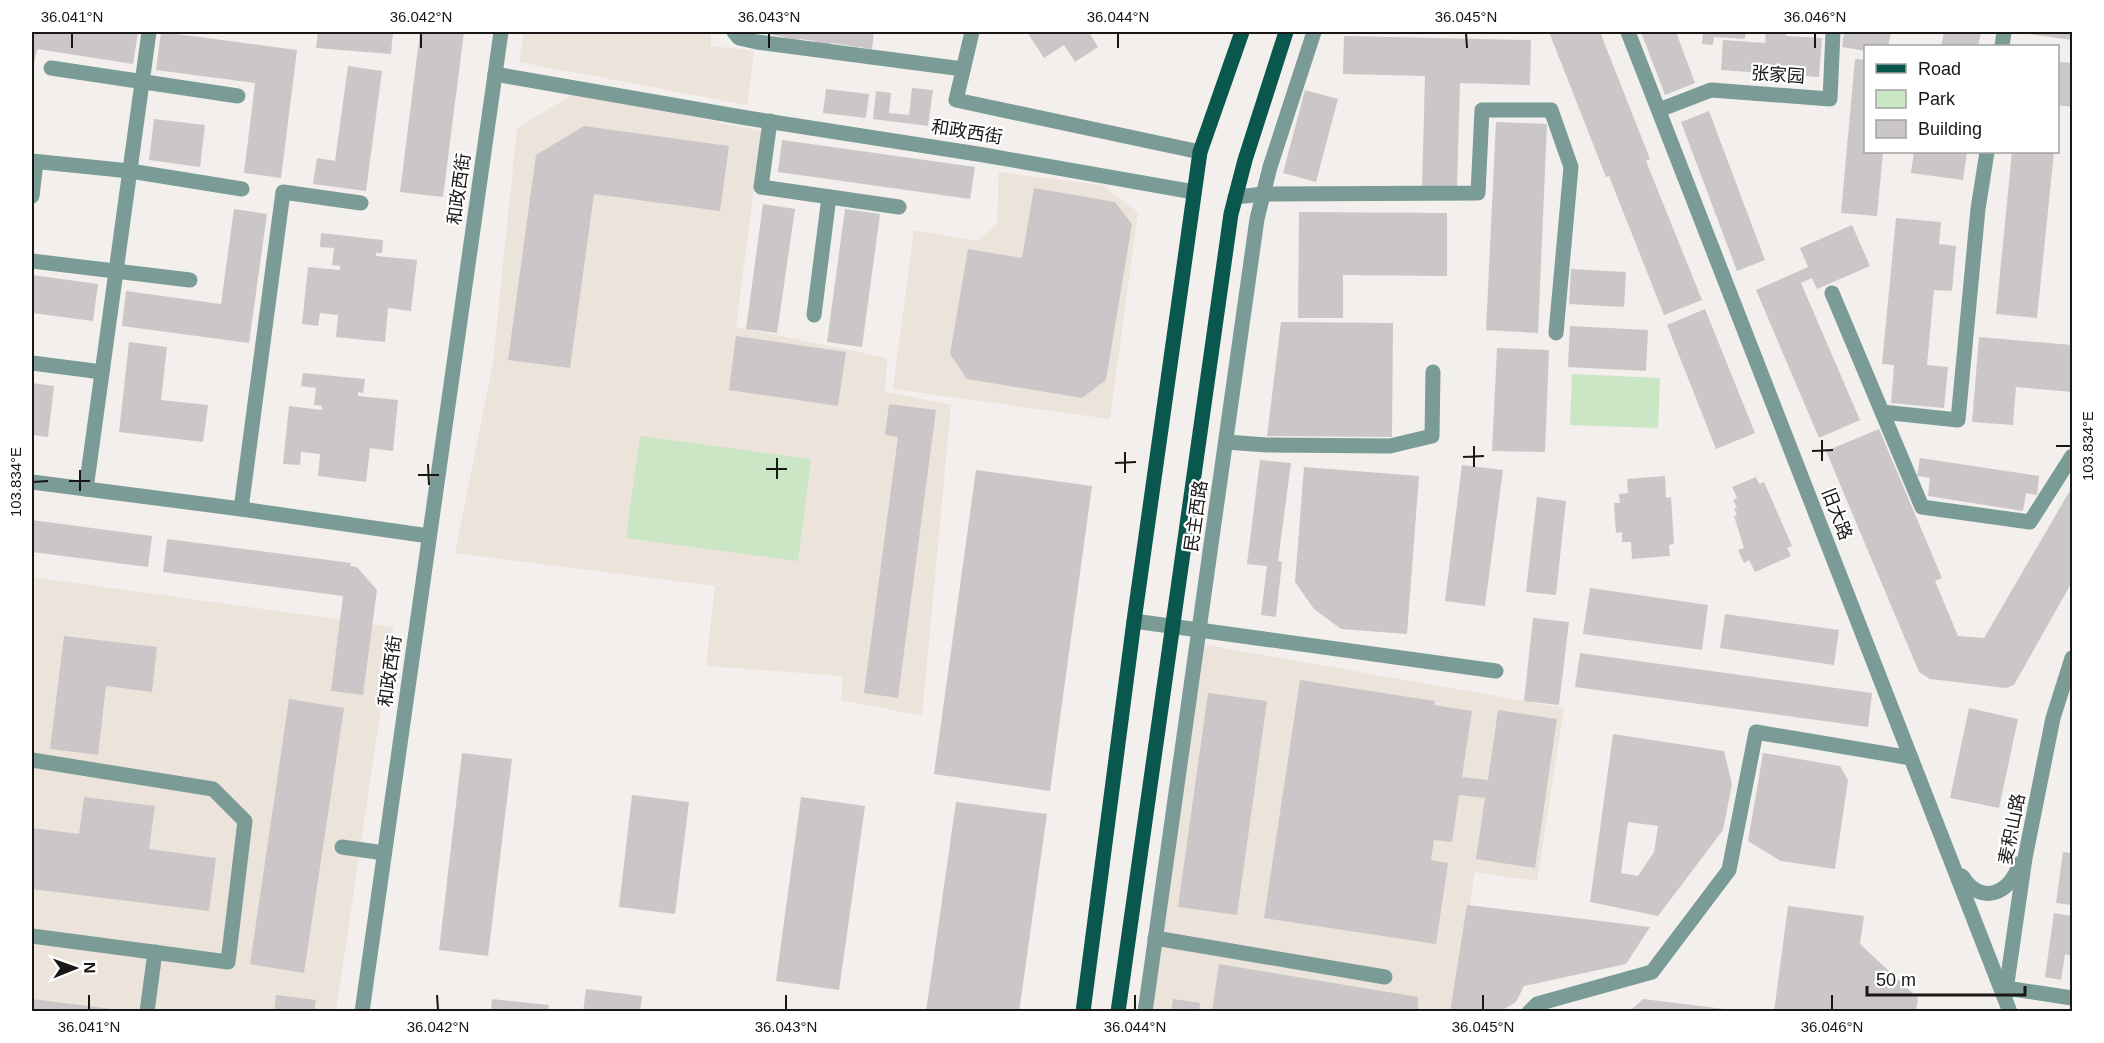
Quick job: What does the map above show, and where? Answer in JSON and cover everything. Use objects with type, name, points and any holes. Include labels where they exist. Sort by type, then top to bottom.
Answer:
[{"type":"main road","points":[[1083,1011],[1134,621],[1200,152],[1242,32]]},
{"type":"main road","name":"民主西路","points":[[1118,1011],[1231,214],[1245,160],[1286,32]]},
{"type":"street","points":[[86,489],[149,32]]},
{"type":"street","points":[[495,74],[501,32]]},
{"type":"street","points":[[734,32],[739,38],[757,42],[963,69]]},
{"type":"street","points":[[972,32],[956,100],[1200,152]]},
{"type":"street","name":"民主西路","points":[[1145,1011],[1257,219],[1270,167],[1314,32]]},
{"type":"street","name":"旧大路","points":[[1628,32],[2006,1002]]},
{"type":"street","name":"张家园","points":[[1659,110],[1711,90],[1830,99],[1833,32]]},
{"type":"street","points":[[51,68],[238,96]]},
{"type":"street","name":"和政西街","points":[[362,1011],[495,74],[770,121],[984,154],[1194,192]]},
{"type":"street","points":[[1235,197],[1263,194],[1478,193],[1482,110],[1551,110],[1571,167],[1556,333]]},
{"type":"street","points":[[770,121],[761,187],[899,207]]},
{"type":"street","points":[[1882,412],[1958,420],[1978,209],[1987,153]]},
{"type":"street","points":[[32,196],[34,161],[130,171],[242,189]]},
{"type":"street","points":[[241,509],[283,192],[361,202]]},
{"type":"street","points":[[813,315],[829,197]]},
{"type":"street","points":[[32,261],[190,280]]},
{"type":"street","points":[[1832,293],[1922,507],[2031,522],[2073,456]]},
{"type":"street","points":[[32,363],[102,372]]},
{"type":"street","points":[[1226,442],[1267,445],[1390,446],[1432,436],[1433,372]]},
{"type":"street","points":[[32,482],[429,536]]},
{"type":"street","points":[[1134,621],[1496,671]]},
{"type":"street","name":"麦积山路","points":[[2006,1002],[2025,858],[2053,718],[2073,658]]},
{"type":"street","points":[[1529,1011],[1537,1004],[1652,972],[1729,870],[1756,732],[1911,758]]},
{"type":"street","points":[[32,760],[213,789],[245,820],[228,962],[32,936]]},
{"type":"street","points":[[1948,853],[1971,888],[1987,894],[1997,892],[2008,885],[2017,873],[2034,815]]},
{"type":"street","points":[[342,847],[384,853]]},
{"type":"street","points":[[1155,938],[1385,977]]},
{"type":"street","points":[[147,1011],[155,952]]},
{"type":"street","points":[[2006,1002],[2073,998]]},
{"type":"shaded area","points":[[524,32],[711,32],[711,46],[754,51],[747,105],[519,62]]},
{"type":"shaded area","points":[[575,93],[761,131],[736,327],[887,358],[885,392],[951,405],[922,716],[841,700],[843,676],[706,666],[715,586],[455,553],[493,363],[517,128]]},
{"type":"shaded area","points":[[999,172],[1102,185],[1138,212],[1110,419],[893,389],[914,230],[978,241],[997,224]]},
{"type":"shaded area","points":[[32,577],[393,627],[336,1011],[32,1012]]},
{"type":"shaded area","points":[[1189,642],[1564,708],[1537,881],[1475,872],[1453,1011],[1143,1012]]},
{"type":"green space","points":[[1572,374],[1660,378],[1658,428],[1570,425]]},
{"type":"green space","points":[[640,436],[811,459],[798,561],[626,538]]},
{"type":"building","points":[[32,32],[138,32],[133,64],[37,49],[32,74]]},
{"type":"building","points":[[161,32],[297,50],[281,178],[244,173],[255,83],[156,70]]},
{"type":"building","points":[[318,32],[393,32],[391,54],[316,48]]},
{"type":"building","points":[[420,32],[464,32],[443,197],[400,192]]},
{"type":"building","points":[[758,32],[874,32],[872,49],[831,43],[830,47],[815,45],[815,41],[799,39],[798,43],[783,41],[784,37]]},
{"type":"building","points":[[1027,32],[1093,32],[1090,34],[1098,47],[1075,62],[1064,45],[1044,58]]},
{"type":"building","points":[[1549,32],[1600,32],[1650,159],[1646,161],[1702,300],[1664,315]]},
{"type":"building","points":[[1641,32],[1676,32],[1695,83],[1665,95]]},
{"type":"building","points":[[1703,32],[1746,32],[1745,39],[1714,37],[1713,45],[1702,44]]},
{"type":"building","points":[[1766,32],[1786,32],[1786,36],[1822,38],[1819,77],[1721,70],[1723,40],[1765,43]]},
{"type":"building","points":[[1844,32],[1891,32],[1888,45],[1864,45],[1864,51],[1842,47]]},
{"type":"building","points":[[1944,32],[1981,32],[1978,45],[1941,45]]},
{"type":"building","points":[[2072,32],[2072,40],[2022,33]]},
{"type":"building","points":[[1344,36],[1531,40],[1530,85],[1460,83],[1457,187],[1422,186],[1425,76],[1343,74]]},
{"type":"building","points":[[1855,59],[1864,60],[1864,153],[1883,153],[1877,216],[1841,213]]},
{"type":"building","points":[[2059,62],[2072,63],[2072,107],[2059,105]]},
{"type":"building","points":[[348,66],[382,71],[366,191],[313,184],[317,158],[335,161]]},
{"type":"building","points":[[912,88],[933,90],[928,126],[873,119],[876,91],[891,93],[889,113],[909,115]]},
{"type":"building","points":[[826,89],[869,94],[866,118],[823,113]]},
{"type":"building","points":[[1305,90],[1338,99],[1316,182],[1283,173]]},
{"type":"building","points":[[1709,111],[1765,260],[1737,271],[1681,122]]},
{"type":"building","points":[[154,119],[205,125],[200,167],[149,160]]},
{"type":"building","points":[[1496,122],[1547,124],[1538,333],[1486,330]]},
{"type":"building","points":[[584,126],[729,146],[720,211],[594,194],[570,368],[508,360],[536,155]]},
{"type":"building","points":[[782,140],[975,167],[970,199],[778,172]]},
{"type":"building","points":[[1914,153],[1967,153],[1963,180],[1911,173]]},
{"type":"building","points":[[2012,153],[2054,153],[2037,318],[1996,314]]},
{"type":"building","points":[[1034,188],[1115,202],[1132,224],[1106,380],[1082,398],[967,379],[950,354],[968,249],[1022,258]]},
{"type":"building","points":[[763,204],[795,209],[777,333],[746,329]]},
{"type":"building","points":[[234,209],[267,214],[249,343],[122,326],[126,291],[221,304]]},
{"type":"building","points":[[845,209],[880,214],[862,347],[827,342]]},
{"type":"building","points":[[1299,212],[1447,213],[1447,276],[1343,275],[1343,318],[1298,318]]},
{"type":"building","points":[[1896,218],[1941,222],[1939,244],[1956,246],[1952,291],[1934,290],[1927,365],[1948,367],[1944,408],[1891,403],[1894,365],[1882,364]]},
{"type":"building","points":[[1852,225],[1870,266],[1817,289],[1812,278],[1801,283],[1860,420],[1819,438],[1756,290],[1808,267],[1800,248]]},
{"type":"building","points":[[321,233],[383,240],[382,253],[376,253],[376,256],[417,260],[411,311],[388,308],[385,342],[336,337],[338,315],[320,313],[318,326],[302,324],[308,267],[340,270],[340,266],[332,265],[334,248],[320,247]]},
{"type":"building","points":[[1571,269],[1626,272],[1624,307],[1569,304]]},
{"type":"building","points":[[32,275],[98,284],[93,321],[32,313]]},
{"type":"building","points":[[1705,309],[1755,433],[1716,449],[1667,325]]},
{"type":"building","points":[[1281,322],[1393,323],[1392,437],[1267,436]]},
{"type":"building","points":[[1570,326],[1648,330],[1646,371],[1568,367]]},
{"type":"building","points":[[736,336],[846,352],[838,406],[729,390]]},
{"type":"building","points":[[1979,337],[2072,345],[2072,392],[2016,387],[2013,425],[1972,422]]},
{"type":"building","points":[[129,342],[167,347],[161,400],[208,405],[203,442],[119,432]]},
{"type":"building","points":[[1497,348],[1549,350],[1545,452],[1492,451]]},
{"type":"building","points":[[303,373],[365,379],[363,393],[358,392],[358,396],[398,400],[393,451],[370,448],[366,482],[318,476],[320,454],[301,452],[300,465],[283,464],[289,406],[322,410],[322,406],[314,405],[316,388],[301,386]]},
{"type":"building","points":[[32,383],[54,386],[48,437],[32,435]]},
{"type":"building","points":[[889,404],[936,410],[898,698],[864,693],[898,437],[885,435]]},
{"type":"building","points":[[1879,429],[1942,578],[1935,581],[1958,636],[1984,638],[2072,487],[2072,582],[2014,685],[2006,688],[1930,679],[1919,672],[1826,451]]},
{"type":"building","points":[[1920,458],[2039,476],[2037,495],[2026,493],[2023,511],[1928,496],[1930,478],[1917,476]]},
{"type":"building","points":[[1260,460],[1291,463],[1278,561],[1282,562],[1276,617],[1261,615],[1267,566],[1247,564]]},
{"type":"building","points":[[1462,465],[1503,470],[1485,606],[1445,601]]},
{"type":"building","points":[[1304,467],[1419,476],[1407,634],[1341,629],[1314,609],[1295,582]]},
{"type":"building","points":[[976,470],[1092,486],[1050,791],[934,774]]},
{"type":"building","points":[[1665,476],[1666,498],[1671,497],[1674,544],[1669,545],[1670,556],[1632,559],[1631,542],[1622,542],[1622,532],[1616,533],[1614,503],[1620,503],[1619,494],[1628,493],[1627,479]]},
{"type":"building","points":[[1756,477],[1759,484],[1764,482],[1792,546],[1787,548],[1791,556],[1755,572],[1749,560],[1744,563],[1738,550],[1744,548],[1734,516],[1737,515],[1734,509],[1737,508],[1733,500],[1737,498],[1732,487]]},
{"type":"building","points":[[1537,497],[1566,501],[1556,595],[1526,592]]},
{"type":"building","points":[[32,520],[152,536],[148,567],[32,552]]},
{"type":"building","points":[[167,539],[351,563],[350,566],[357,567],[377,590],[363,695],[331,691],[343,596],[163,572]]},
{"type":"building","points":[[1590,588],[1708,605],[1702,650],[1583,634]]},
{"type":"building","points":[[1725,614],[1839,630],[1834,665],[1720,648]]},
{"type":"building","points":[[1533,618],[1569,622],[1559,705],[1524,701]]},
{"type":"building","points":[[64,636],[157,647],[152,692],[106,686],[98,755],[50,749]]},
{"type":"building","points":[[1580,653],[1872,693],[1868,727],[1575,687]]},
{"type":"building","points":[[1300,680],[1435,701],[1434,705],[1472,711],[1462,777],[1488,780],[1498,710],[1557,719],[1535,868],[1476,859],[1485,798],[1459,795],[1452,842],[1434,840],[1431,860],[1448,863],[1436,944],[1264,918]]},
{"type":"building","points":[[1208,693],[1267,701],[1237,915],[1178,907]]},
{"type":"building","points":[[289,699],[344,708],[304,973],[250,964]]},
{"type":"building","points":[[1969,708],[2018,719],[1999,808],[1950,798]]},
{"type":"building","points":[[1613,734],[1724,751],[1732,784],[1723,830],[1658,916],[1590,902]],"holes":[[[1628,822],[1658,826],[1654,852],[1638,876],[1621,873]]]},
{"type":"building","points":[[462,753],[512,759],[488,956],[439,950]]},
{"type":"building","points":[[1763,753],[1840,766],[1848,780],[1835,869],[1781,861],[1748,841]]},
{"type":"building","points":[[632,795],[689,802],[675,914],[619,907]]},
{"type":"building","points":[[84,797],[155,806],[149,849],[216,858],[209,911],[32,889],[32,828],[79,834]]},
{"type":"building","points":[[801,797],[865,806],[839,990],[776,981]]},
{"type":"building","points":[[956,802],[1047,814],[1019,1012],[926,1012]]},
{"type":"building","points":[[2063,852],[2072,853],[2072,905],[2056,903]]},
{"type":"building","points":[[1467,905],[1650,927],[1626,964],[1524,986],[1516,1002],[1499,1012],[1450,1012]]},
{"type":"building","points":[[1788,906],[1864,916],[1860,944],[1918,998],[1916,1012],[1774,1012]]},
{"type":"building","points":[[2054,913],[2072,916],[2072,956],[2065,954],[2061,980],[2045,977]]},
{"type":"building","points":[[1219,964],[1418,997],[1418,1012],[1212,1012]]},
{"type":"building","points":[[586,989],[642,996],[640,1012],[583,1012]]},
{"type":"building","points":[[276,995],[316,1000],[314,1012],[274,1012]]},
{"type":"building","points":[[32,999],[120,1010],[120,1012],[32,1012]]},
{"type":"building","points":[[492,999],[549,1005],[548,1012],[491,1012]]},
{"type":"building","points":[[1173,999],[1200,1003],[1199,1012],[1171,1012]]},
{"type":"building","points":[[1643,999],[1724,1009],[1723,1012],[1629,1012]]}]
